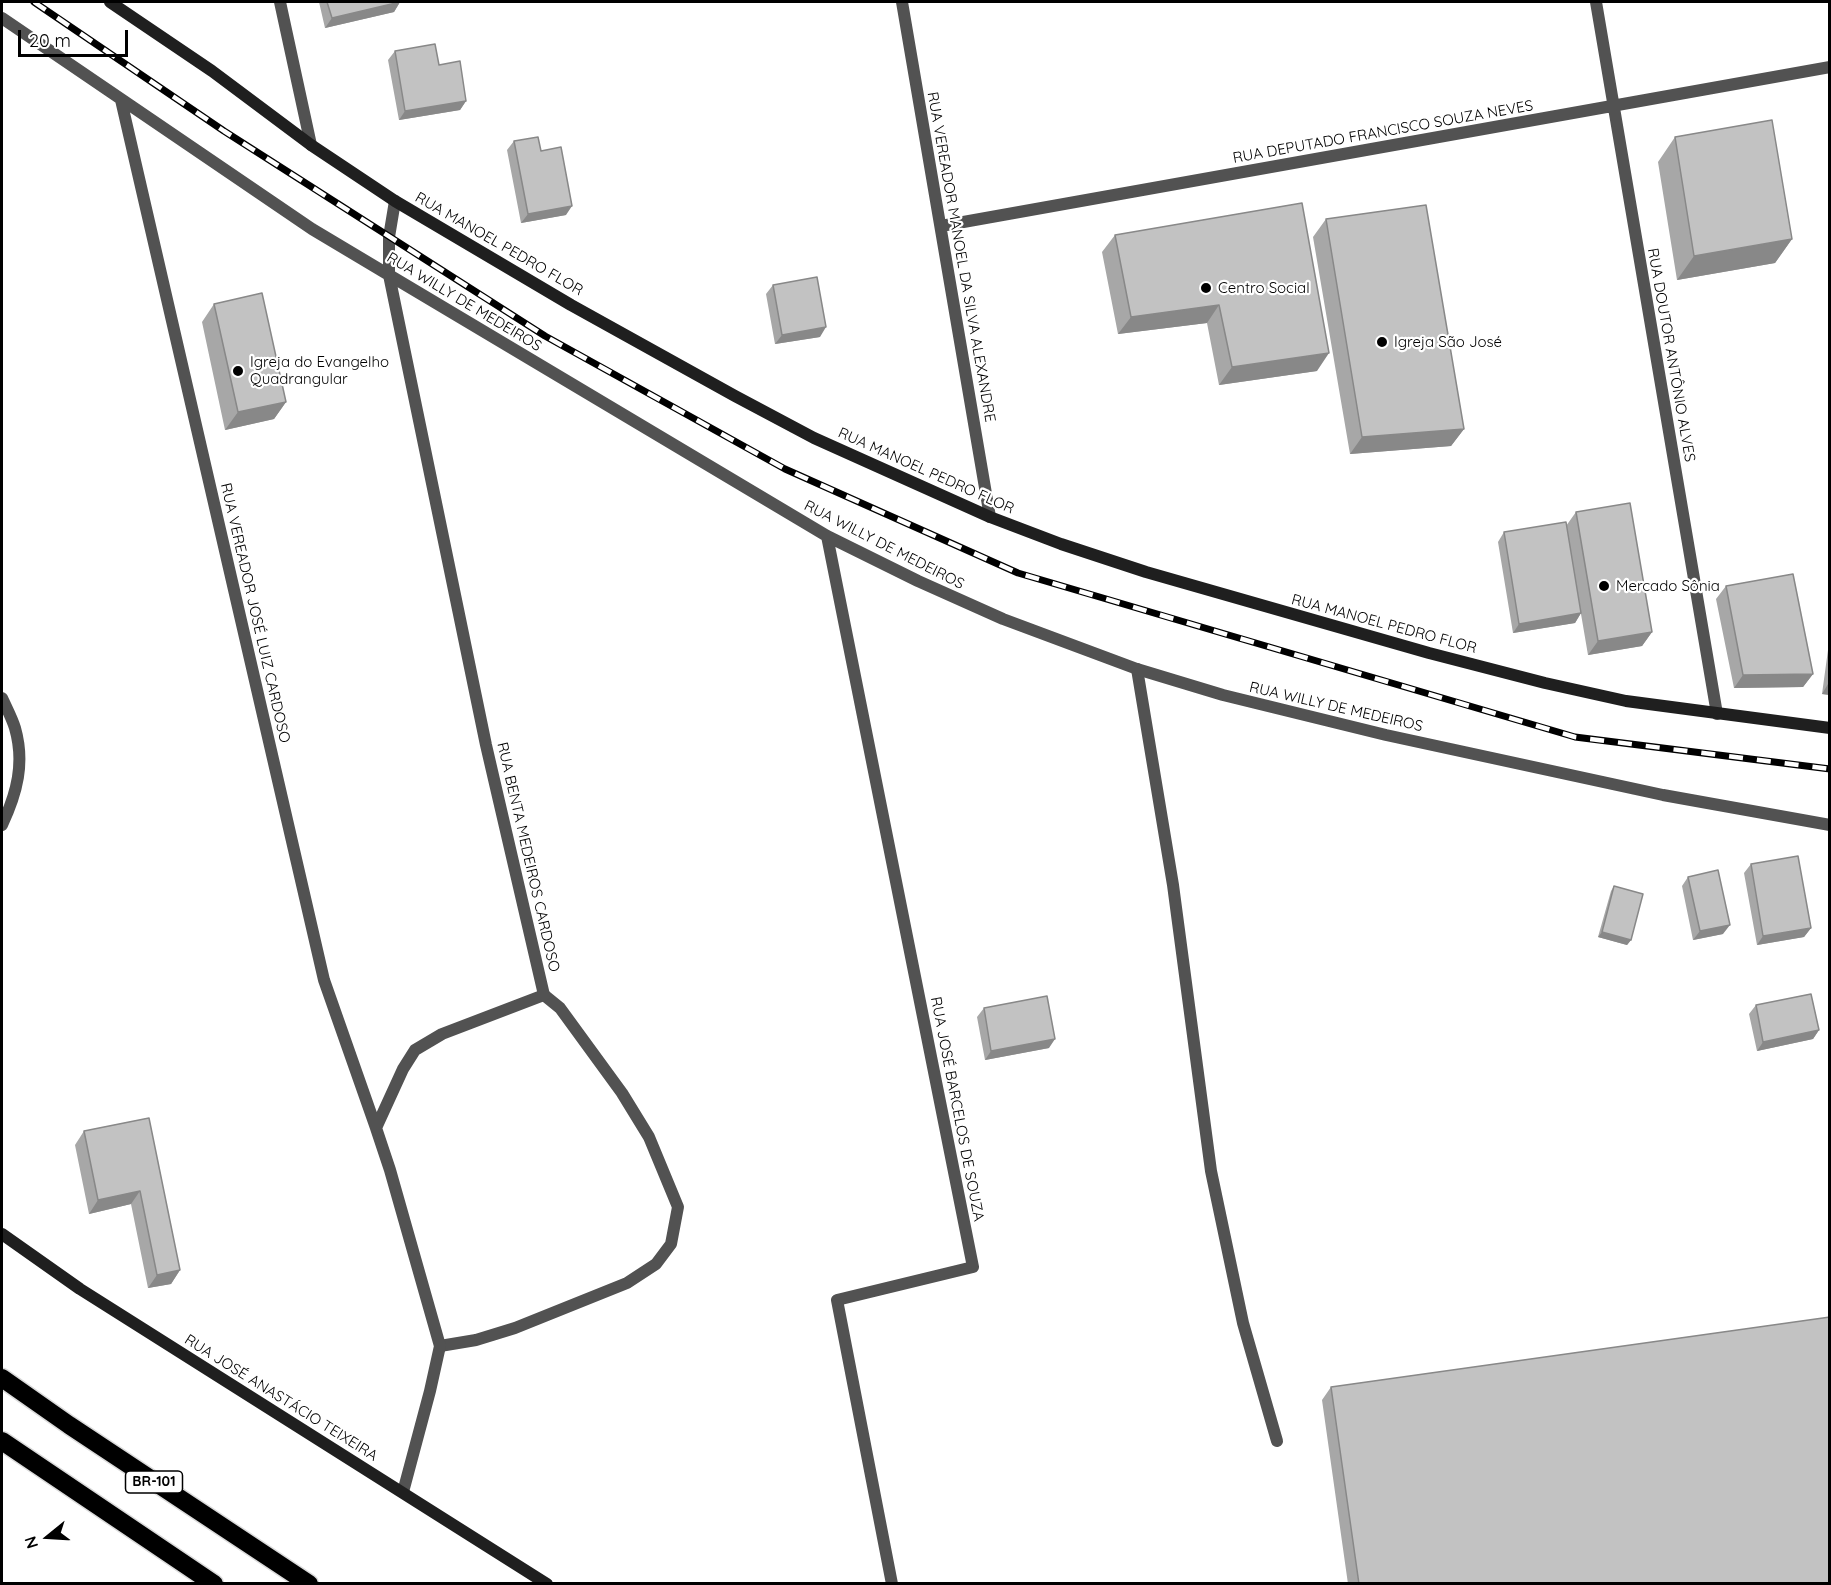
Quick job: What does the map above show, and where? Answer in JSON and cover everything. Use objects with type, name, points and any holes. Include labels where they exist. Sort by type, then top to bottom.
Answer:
[{"type":"highway","name":"BR-101","points":[[2,1378],[309,1584]]},
{"type":"highway","points":[[2,1441],[214,1584]]},
{"type":"main road","name":"RUA MANOEL PEDRO FLOR","points":[[110,2],[212,71],[311,145],[395,201],[580,310],[814,438],[990,517],[1061,544],[1146,572],[1429,653],[1626,701],[1830,728]]},
{"type":"main road","name":"RUA JOSÉ ANASTÁCIO TEIXEIRA","points":[[2,1234],[80,1289],[547,1584]]},
{"type":"street","points":[[280,2],[311,145]]},
{"type":"street","name":"RUA VEREADOR MANOEL DA SILVA ALEXANDRE","points":[[902,2],[990,517]]},
{"type":"street","name":"RUA DOUTOR ANTÔNIO ALVES","points":[[1596,2],[1717,714]]},
{"type":"street","name":"RUA WILLY DE MEDEIROS","points":[[2,18],[312,229],[827,536],[918,581],[1003,619],[1137,669],[1223,695],[1386,735],[1675,797],[1830,825]]},
{"type":"street","name":"RUA DEPUTADO FRANCISCO SOUZA NEVES","points":[[942,226],[1830,67]]},
{"type":"street","name":"RUA VEREADOR JOSÉ LUIZ CARDOSO","points":[[121,100],[324,980],[376,1128]]},
{"type":"street","name":"RUA BENTA MEDEIROS CARDOSO","points":[[376,1128],[403,1069],[415,1050],[441,1034],[544,995],[486,745],[389,275],[389,237],[395,201]]},
{"type":"street","name":"RUA JOSÉ BARCELOS DE SOUZA","points":[[827,536],[973,1267],[837,1300],[892,1584]]},
{"type":"street","points":[[1137,669],[1173,885],[1211,1171],[1243,1323],[1277,1441]]},
{"type":"street","points":[[2,698],[15,728],[21,766],[12,804],[2,825]]},
{"type":"street","points":[[440,1346],[476,1340],[515,1328],[627,1283],[656,1264],[671,1244],[678,1207],[649,1137],[622,1093],[560,1008],[544,995]]},
{"type":"street","points":[[376,1128],[440,1346],[403,1492]]},
{"type":"building","points":[[327,2],[400,2],[332,18]]},
{"type":"building","points":[[435,44],[439,65],[460,61],[466,101],[405,111],[395,51]]},
{"type":"building","points":[[1772,120],[1792,239],[1694,256],[1675,137]]},
{"type":"building","points":[[538,137],[541,151],[561,147],[572,206],[528,214],[514,141]]},
{"type":"building","name":"Centro Social","points":[[1302,203],[1329,353],[1232,367],[1219,305],[1131,317],[1115,235]]},
{"type":"building","name":"Igreja São José","points":[[1426,205],[1464,429],[1362,437],[1326,219]]},
{"type":"building","points":[[817,277],[826,327],[782,335],[773,285]]},
{"type":"building","points":[[262,293],[286,402],[238,412],[214,304]]},
{"type":"building","name":"Mercado Sônia","points":[[1630,503],[1652,632],[1598,641],[1576,512]]},
{"type":"building","points":[[1566,522],[1581,613],[1519,624],[1504,532]]},
{"type":"building","points":[[1793,574],[1813,674],[1743,675],[1726,586]]},
{"type":"building","points":[[1798,856],[1811,928],[1763,936],[1751,864]]},
{"type":"building","points":[[1718,870],[1730,925],[1700,931],[1688,877]]},
{"type":"building","points":[[1614,886],[1643,894],[1631,940],[1602,932]]},
{"type":"building","points":[[1811,994],[1819,1030],[1763,1042],[1756,1005]]},
{"type":"building","points":[[1047,996],[1055,1039],[991,1051],[984,1008]]},
{"type":"building","points":[[149,1118],[180,1270],[157,1275],[140,1191],[98,1200],[84,1131]]},
{"type":"building","points":[[1830,1317],[1830,1584],[1359,1584],[1331,1387]]},
{"type":"railway","points":[[34,2],[224,131],[545,336],[785,469],[1018,573],[1575,737],[1830,769]]},
{"type":"place","name":"Centro Social","points":[[1206,288]]},
{"type":"place","name":"Igreja São José","points":[[1382,342]]},
{"type":"place","name":"Igreja do Evangelho Quadrangular","points":[[238,371]]},
{"type":"place","name":"Mercado Sônia","points":[[1604,586]]}]
